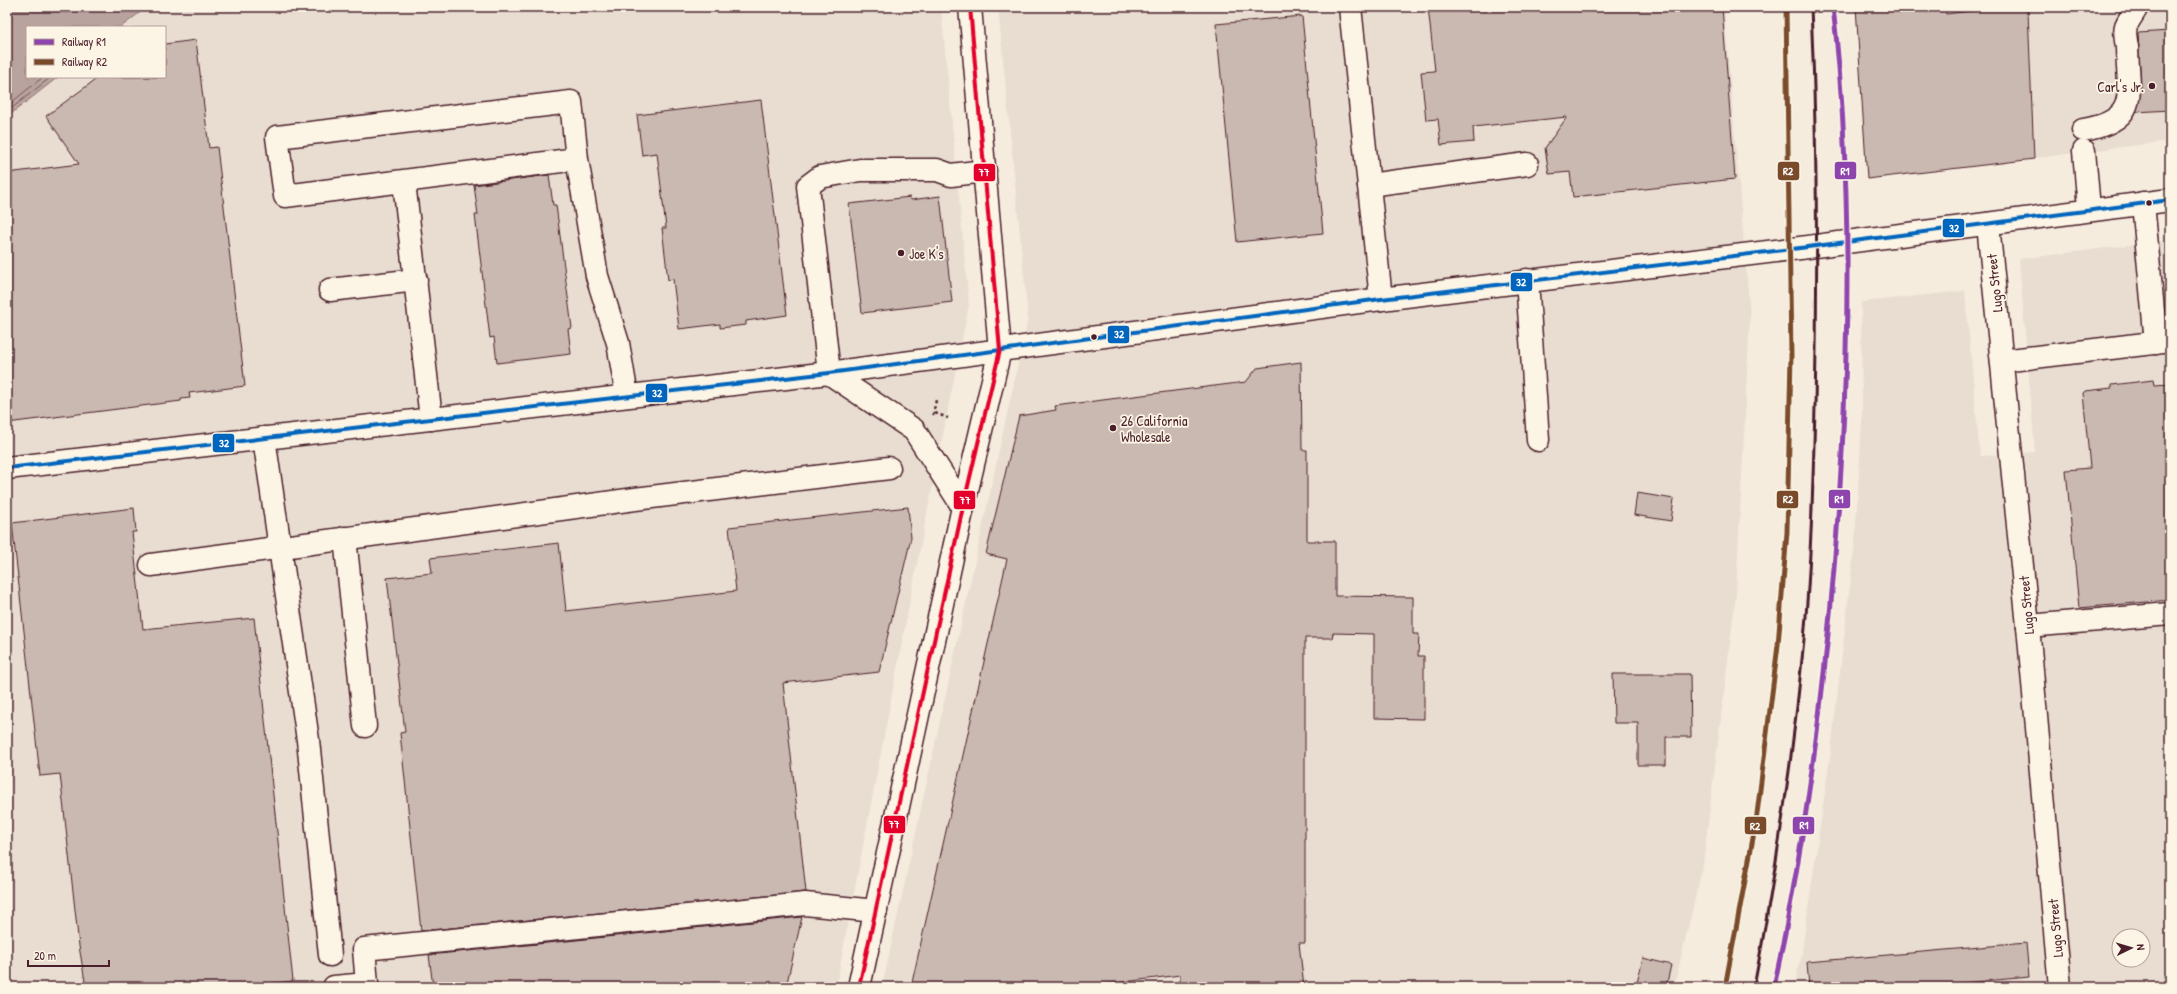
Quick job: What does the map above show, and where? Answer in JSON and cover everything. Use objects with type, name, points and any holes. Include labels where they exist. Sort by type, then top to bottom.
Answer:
[{"type":"main road","points":[[859,987],[964,507],[1000,350],[970,7]]},
{"type":"main road","points":[[1350,7],[1381,299]]},
{"type":"main road","points":[[2088,210],[2084,140],[2098,127],[2112,122],[2122,115],[2128,102],[2126,27],[2137,7]]},
{"type":"main road","points":[[577,159],[285,196],[277,137],[571,102],[577,159],[597,276],[618,343],[628,396]]},
{"type":"main road","points":[[1369,185],[1527,164]]},
{"type":"main road","points":[[964,507],[914,430],[829,373],[808,186],[820,178],[860,170],[937,170],[951,175],[985,171]]},
{"type":"main road","points":[[404,182],[416,280],[430,419]]},
{"type":"main road","points":[[7,468],[829,373],[1527,280],[1988,224],[2170,200]]},
{"type":"main road","points":[[2002,361],[2163,342],[2143,203]]},
{"type":"main road","name":"Lugo Street","points":[[1988,224],[2028,626],[2060,987]]},
{"type":"main road","points":[[330,290],[416,280]]},
{"type":"main road","points":[[1527,280],[1538,440]]},
{"type":"main road","points":[[264,438],[308,740],[330,956]]},
{"type":"main road","points":[[151,565],[635,499],[889,468]]},
{"type":"main road","points":[[345,538],[364,726]]},
{"type":"main road","points":[[2028,626],[2170,614]]},
{"type":"main road","points":[[333,987],[367,984],[364,949],[805,904],[876,911]]},
{"type":"path","points":[[935,414],[948,418]]},
{"type":"shaded area","points":[[7,7],[941,7],[969,304],[917,564],[836,987],[7,987]]},
{"type":"shaded area","points":[[998,7],[1724,7],[1750,315],[1736,594],[1703,865],[1674,987],[882,987],[1028,318]]},
{"type":"shaded area","points":[[1856,7],[2170,7],[2170,141],[1867,179]]},
{"type":"shaded area","points":[[2170,240],[2170,987],[1794,987],[1801,958],[1831,750],[1855,542],[1862,421],[1861,302],[1965,291],[1980,456],[2035,452],[2019,259]]},
{"type":"water","points":[[7,7],[147,7],[122,26],[26,26],[26,78],[57,78],[7,117]]},
{"type":"building","points":[[1428,7],[1722,7],[1735,179],[1573,197],[1570,172],[1549,174],[1545,148],[1567,117],[1473,127],[1474,142],[1441,145],[1438,119],[1426,120],[1421,72],[1435,71]]},
{"type":"building","points":[[1856,7],[1945,7],[1946,14],[2002,7],[2026,7],[2026,11],[2028,11],[2034,159],[1867,179]]},
{"type":"building","points":[[1302,16],[1323,233],[1237,242],[1216,24]]},
{"type":"building","name":"Carl's Jr.","points":[[2170,31],[2170,110],[2136,112],[2141,91],[2138,33]]},
{"type":"building","points":[[196,40],[209,148],[217,147],[245,386],[189,393],[190,398],[181,399],[181,401],[7,423],[7,173],[79,164],[46,116],[98,78],[166,78],[166,44]]},
{"type":"building","points":[[761,100],[787,315],[746,321],[746,325],[720,328],[720,324],[679,329],[673,279],[668,280],[662,228],[666,228],[657,153],[642,155],[637,115]]},
{"type":"building","points":[[549,175],[553,205],[556,205],[572,328],[568,329],[571,354],[497,363],[494,337],[490,338],[475,215],[478,215],[474,185]]},
{"type":"building","name":"Joe K's","points":[[940,196],[952,302],[862,313],[849,204],[910,197],[911,200]]},
{"type":"building","points":[[1301,362],[1302,450],[1307,450],[1307,541],[1335,541],[1335,596],[1413,597],[1413,634],[1419,634],[1418,656],[1424,656],[1424,719],[1374,718],[1374,634],[1333,633],[1332,638],[1305,638],[1305,943],[1299,943],[1304,987],[1180,987],[1180,975],[1084,987],[911,987],[1007,559],[986,554],[1019,416],[1056,410],[1055,406],[1246,382],[1257,368]]},
{"type":"building","points":[[2153,380],[2154,385],[2170,384],[2170,600],[2079,608],[2066,470],[2090,468],[2083,393],[2085,391],[2112,388],[2112,385]]},
{"type":"building","points":[[1637,493],[1674,499],[1671,521],[1634,515]]},
{"type":"building","points":[[908,507],[911,538],[879,672],[783,683],[806,892],[421,931],[400,733],[405,732],[387,578],[432,573],[430,558],[559,543],[566,611],[736,591],[729,527]]},
{"type":"building","points":[[134,508],[136,532],[132,532],[143,629],[254,618],[293,981],[240,987],[86,987],[79,946],[60,774],[40,776],[12,523]]},
{"type":"building","points":[[1613,674],[1690,674],[1691,737],[1666,737],[1666,765],[1638,765],[1638,723],[1614,723]]},
{"type":"building","points":[[802,917],[786,987],[433,987],[429,955]]},
{"type":"building","points":[[2026,943],[2029,977],[1919,987],[1809,987],[1807,962]]},
{"type":"building","points":[[1643,958],[1671,965],[1666,987],[1636,987]]},
{"type":"railway","points":[[1754,987],[1770,901],[1789,770],[1800,683],[1808,582],[1815,407],[1816,307],[1816,157],[1811,7]]},
{"type":"railway","points":[[1774,987],[1810,788],[1826,654],[1838,519],[1845,396],[1847,229],[1843,118],[1833,7]]},
{"type":"rail line","name":"R2","points":[[1725,987],[1756,822],[1778,645],[1787,532],[1791,356],[1786,7]]},
{"type":"rail line","name":"R1","points":[[1774,987],[1810,788],[1826,654],[1838,519],[1845,396],[1847,229],[1843,118],[1833,7]]},
{"type":"transit line","name":"77","points":[[859,987],[963,507],[1000,350],[970,7]]},
{"type":"transit line","name":"32","points":[[7,468],[829,373],[1381,299],[1800,248],[2170,200]]},
{"type":"place","name":"Carl's Jr.","points":[[2152,86]]},
{"type":"place","name":"Joe K's","points":[[901,253]]},
{"type":"place","name":"26 California Wholesale","points":[[1113,428]]}]
